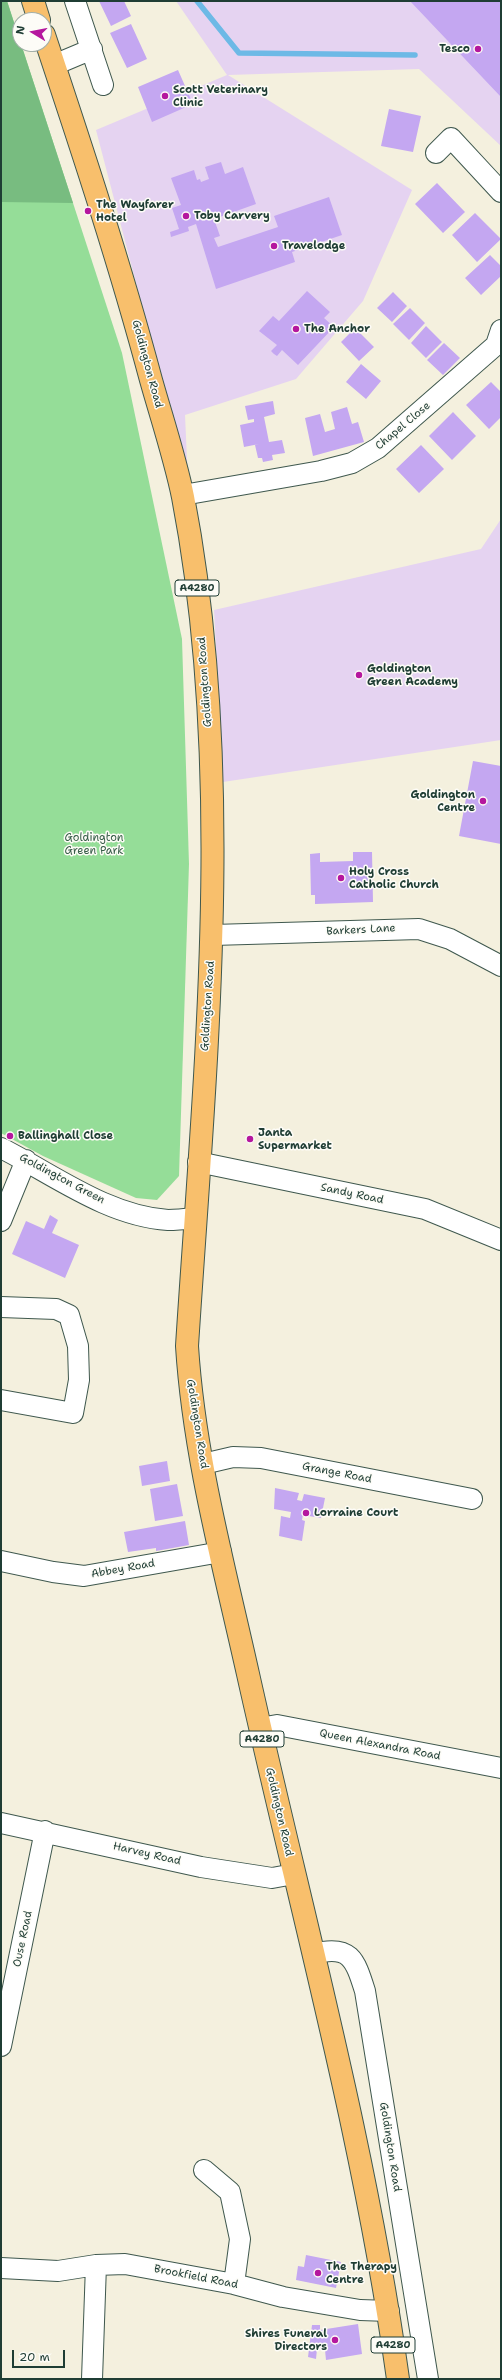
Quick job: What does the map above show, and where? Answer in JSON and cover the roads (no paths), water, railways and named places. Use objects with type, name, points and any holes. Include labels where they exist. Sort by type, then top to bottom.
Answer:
[{"type":"main road","points":[[33,1],[36,12]]},
{"type":"main road","name":"Goldington Road","points":[[50,52],[125,285],[183,495],[196,578],[205,657],[210,773],[213,935],[188,1346],[190,1397],[221,1552],[260,1728],[355,2134],[389,2311],[398,2379]]},
{"type":"street","points":[[75,1],[103,85]]},
{"type":"street","points":[[54,65],[92,49]]},
{"type":"street","points":[[436,153],[451,138],[501,192]]},
{"type":"street","name":"Chapel Close","points":[[183,495],[321,471],[352,463],[378,448],[496,345],[501,330]]},
{"type":"street","name":"Barkers Lane","points":[[213,935],[419,929],[450,939],[501,966]]},
{"type":"street","name":"Goldington Green","points":[[1,1148],[26,1160],[88,1196],[126,1211],[167,1220],[195,1218]]},
{"type":"street","points":[[1,1221],[26,1160]]},
{"type":"street","name":"Sandy Road","points":[[198,1162],[425,1209],[501,1240]]},
{"type":"street","points":[[1,1307],[56,1309],[69,1315],[78,1346],[79,1380],[73,1413],[1,1400]]},
{"type":"street","name":"Grange Road","points":[[203,1464],[234,1457],[261,1458],[472,1499]]},
{"type":"street","name":"Abbey Road","points":[[1,1562],[53,1572],[84,1576],[221,1552]]},
{"type":"street","name":"Queen Alexandra Road","points":[[260,1728],[277,1725],[501,1768]]},
{"type":"street","name":"Harvey Road","points":[[1,1823],[45,1831],[201,1867],[272,1878],[294,1874]]},
{"type":"street","name":"Ouse Road","points":[[1,2046],[45,1831]]},
{"type":"street","name":"Goldington Road","points":[[313,1954],[329,1950],[347,1953],[357,1964],[365,1991],[428,2379]]},
{"type":"street","points":[[204,2170],[230,2192],[240,2239],[234,2284]]},
{"type":"street","name":"Brookfield Road","points":[[1,2268],[58,2271],[96,2265],[125,2264],[234,2284],[283,2297],[360,2310],[389,2311]]},
{"type":"street","points":[[92,2379],[96,2265]]},
{"type":"waterway","points":[[197,1],[239,53],[415,55]]},
{"type":"place","name":"Tesco","points":[[478,49]]},
{"type":"place","name":"Scott Veterinary Clinic","points":[[165,96]]},
{"type":"place","name":"The Wayfarer Hotel","points":[[88,211]]},
{"type":"place","name":"Toby Carvery","points":[[186,216]]},
{"type":"place","name":"Travelodge","points":[[274,246]]},
{"type":"place","name":"The Anchor","points":[[296,329]]},
{"type":"place","name":"Goldington Green Academy","points":[[359,675]]},
{"type":"place","name":"Goldington Centre","points":[[483,801]]},
{"type":"place","name":"Holy Cross Catholic Church","points":[[341,878]]},
{"type":"place","name":"Ballinghall Close","points":[[10,1136]]},
{"type":"place","name":"Janta Supermarket","points":[[250,1139]]},
{"type":"place","name":"Lorraine Court","points":[[306,1513]]},
{"type":"place","name":"The Therapy Centre","points":[[318,2273]]},
{"type":"place","name":"Shires Funeral Directors","points":[[335,2340]]},
{"type":"park label","name":"Goldington Green Park","points":[[94,844]]}]
